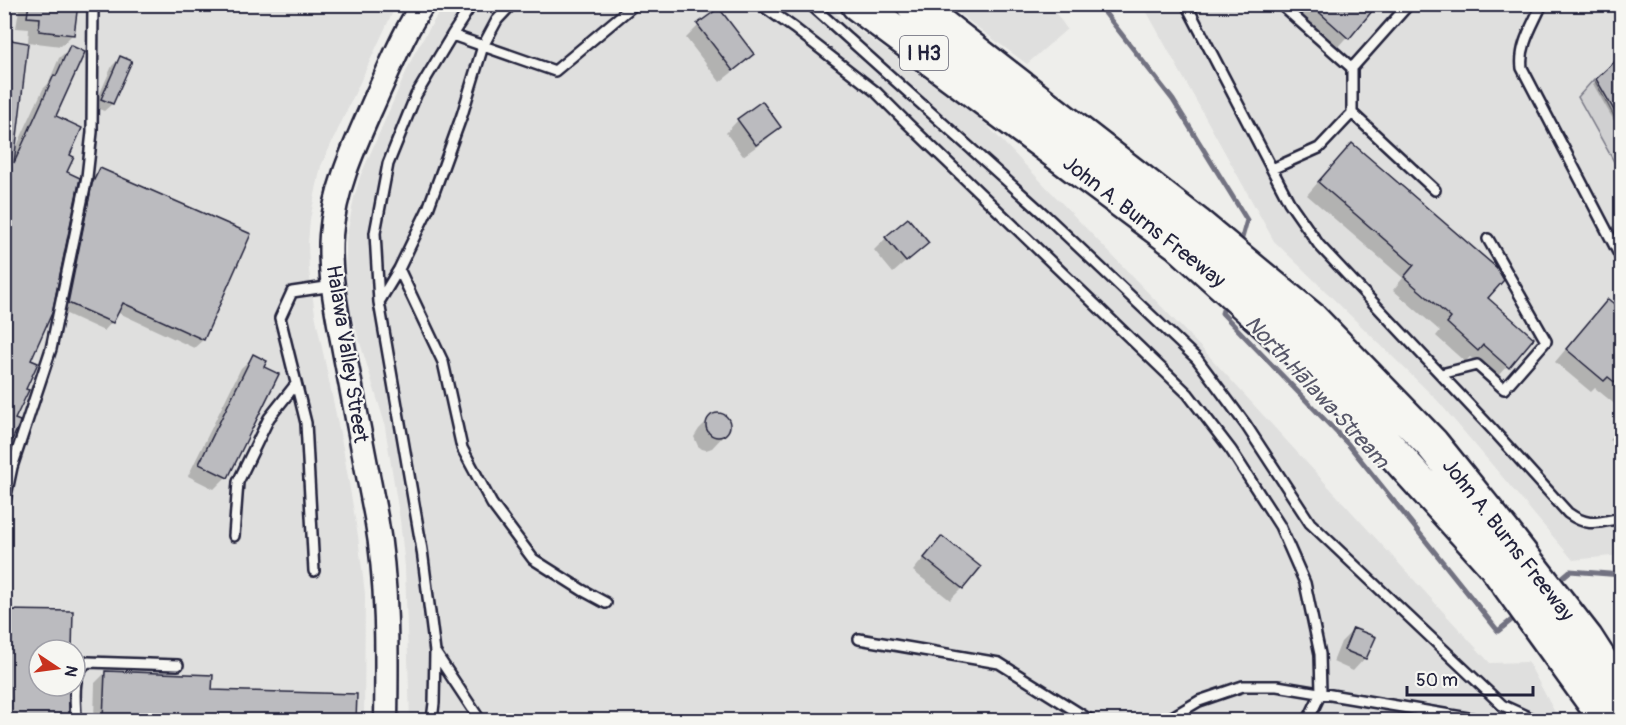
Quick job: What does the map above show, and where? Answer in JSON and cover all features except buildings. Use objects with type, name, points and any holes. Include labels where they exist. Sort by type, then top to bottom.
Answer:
[{"type":"highway","name":"John A. Burns Freeway","points":[[858,4],[1178,243],[1322,373],[1495,565],[1607,720]]},
{"type":"highway","name":"John A. Burns Freeway","points":[[913,4],[1196,224],[1311,320],[1431,444],[1586,639],[1622,695]]},
{"type":"street","name":"Halawa Valley Street","points":[[387,720],[387,629],[382,551],[333,286],[330,260],[331,236],[333,215],[345,169],[397,51],[423,4]]},
{"type":"lane","points":[[4,505],[12,467],[51,349],[87,177],[92,132],[93,4]]},
{"type":"lane","points":[[432,720],[435,703],[435,652],[420,539],[379,302],[375,233],[388,164],[416,95],[472,4]]},
{"type":"lane","points":[[379,302],[399,268],[428,208],[462,116],[483,46],[497,20],[512,4]]},
{"type":"lane","points":[[452,35],[555,71],[635,4]]},
{"type":"lane","points":[[760,4],[876,92],[1188,394],[1231,450],[1280,526],[1305,583],[1320,654],[1321,693],[1308,720]]},
{"type":"lane","points":[[810,4],[1046,216],[1197,359],[1246,425],[1310,523],[1502,705],[1535,720]]},
{"type":"lane","points":[[1186,4],[1289,202],[1319,244],[1568,513],[1592,524],[1622,518]]},
{"type":"lane","points":[[1280,4],[1352,68]]},
{"type":"lane","points":[[1272,169],[1319,148],[1352,114],[1352,68],[1409,4]]},
{"type":"lane","points":[[1542,4],[1523,46],[1522,68],[1622,260]]},
{"type":"lane","points":[[1352,114],[1435,190]]},
{"type":"lane","points":[[1441,374],[1477,365],[1504,389],[1546,342],[1488,239]]},
{"type":"lane","points":[[399,268],[443,362],[462,448],[492,504],[533,559],[606,603]]},
{"type":"lane","points":[[314,571],[306,423],[280,318],[292,292],[333,286]]},
{"type":"lane","points":[[234,536],[238,482],[269,418],[296,384]]},
{"type":"lane","points":[[859,639],[999,663],[1090,720]]},
{"type":"lane","points":[[435,652],[480,720]]},
{"type":"lane","points":[[76,720],[76,682],[82,665],[88,662],[178,665]]},
{"type":"lane","points":[[1167,720],[1199,702],[1243,686],[1277,686],[1480,720]]},
{"type":"shaded area","points":[[446,4],[824,5],[980,118],[1209,356],[1490,663],[1528,662],[1559,720],[410,720],[405,567],[400,520],[384,421],[350,310],[346,286],[346,240],[360,177],[414,54]]},
{"type":"shaded area","points":[[4,5],[396,5],[321,166],[310,219],[308,244],[315,314],[343,448],[365,594],[364,720],[5,720]]},
{"type":"shaded area","points":[[947,5],[1050,5],[1067,29],[1027,64]]},
{"type":"shaded area","points":[[1143,5],[1621,5],[1621,129],[1594,79],[1578,97],[1621,174],[1621,555],[1573,560],[1437,400],[1274,241]]},
{"type":"shaded area","points":[[1594,79],[1621,129],[1621,174],[1578,97]]},
{"type":"waterway","name":"North Hālawa Stream","points":[[1098,4],[1173,100],[1247,220],[1240,245]]},
{"type":"waterway","name":"North Hālawa Stream","points":[[1226,301],[1222,313],[1348,444],[1498,631],[1519,614]]},
{"type":"waterway","name":"North Hālawa Stream","points":[[1556,583],[1570,571],[1622,575]]}]
